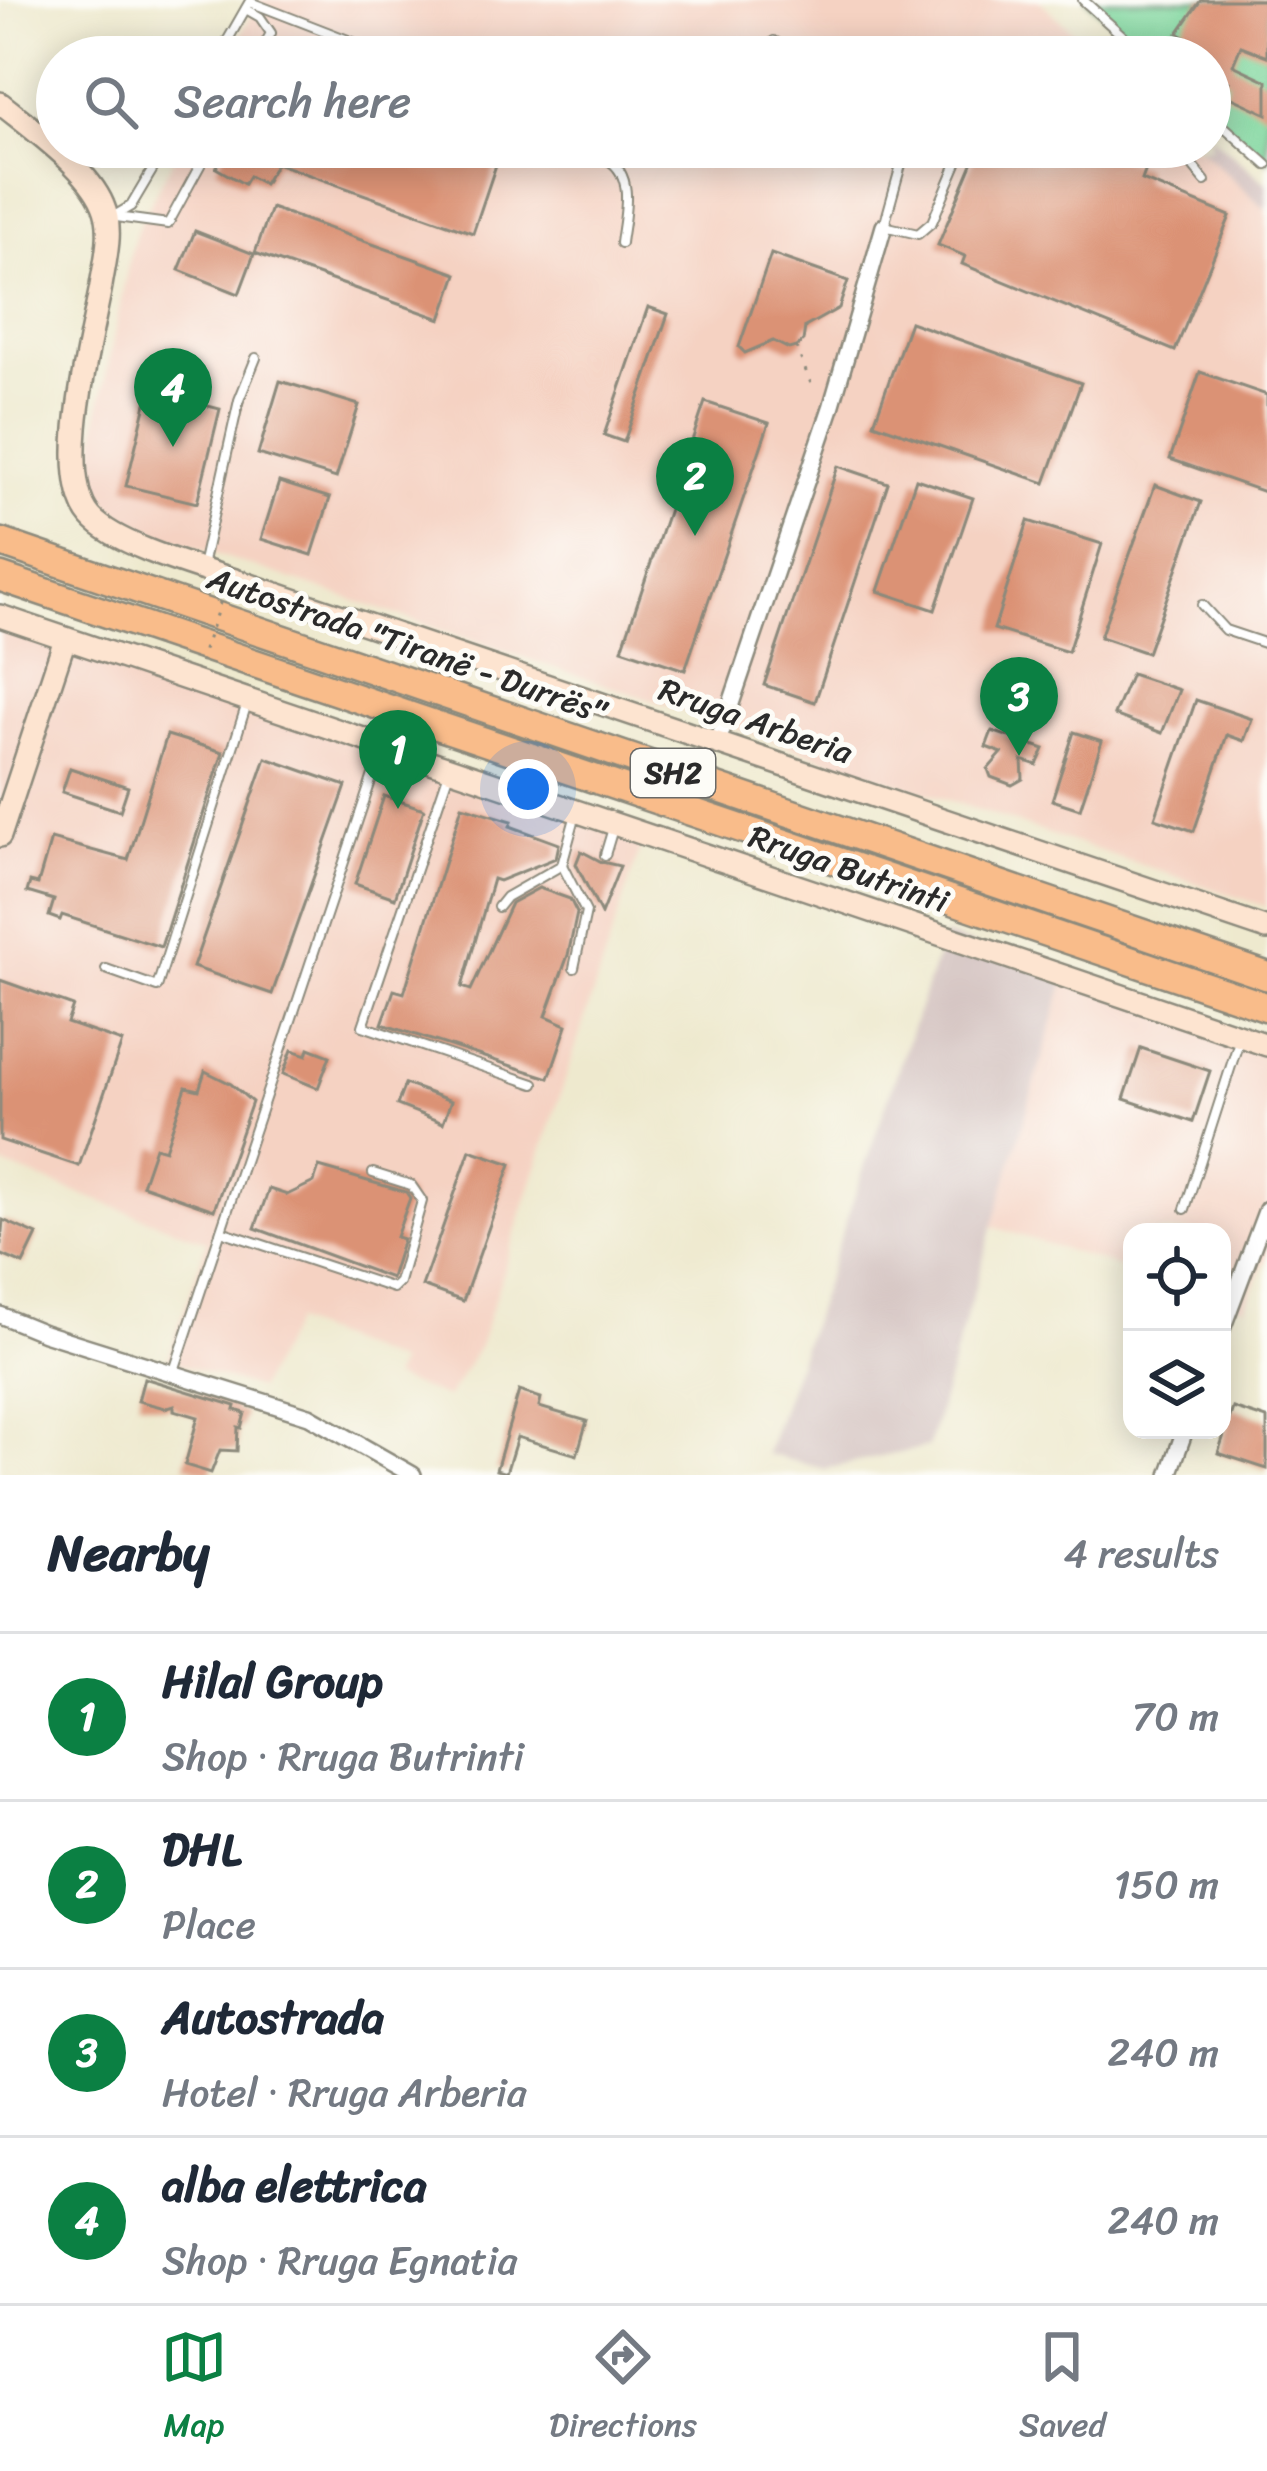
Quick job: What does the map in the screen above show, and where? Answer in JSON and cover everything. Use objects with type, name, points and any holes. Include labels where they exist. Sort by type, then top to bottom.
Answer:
[{"type":"highway","name":"Autostrada \"Tiranë - Durrës\"","points":[[0,542],[1267,976]]},
{"type":"highway","name":"Autostrada \"Tiranë - Durrës\"","points":[[0,577],[1267,1007]]},
{"type":"main road","points":[[0,103],[36,135]]},
{"type":"main road","points":[[73,168],[102,201],[107,216]]},
{"type":"main road","name":"Rruga Arberia","points":[[107,216],[106,257],[73,453],[75,485],[92,518],[120,538],[1267,929]]},
{"type":"main road","name":"Rruga Butrinti","points":[[0,616],[170,678],[249,699],[1267,1046]]},
{"type":"main road","points":[[0,836],[65,639]]},
{"type":"street","points":[[718,742],[831,408],[884,226]]},
{"type":"street","points":[[1231,1305],[1267,1209]]},
{"type":"street","points":[[0,1315],[309,1416],[413,1475]]},
{"type":"street","points":[[1169,1475],[1182,1439]]},
{"type":"lane","points":[[1083,0],[1123,36]]},
{"type":"lane","points":[[230,36],[249,4]]},
{"type":"lane","points":[[249,4],[269,36]]},
{"type":"lane","points":[[249,4],[335,36]]},
{"type":"lane","points":[[1231,133],[1267,165]]},
{"type":"lane","points":[[107,216],[131,206],[154,168]]},
{"type":"lane","points":[[107,216],[168,224],[199,168]]},
{"type":"lane","points":[[617,168],[626,186],[621,243]]},
{"type":"lane","points":[[900,168],[884,226],[918,234],[925,231],[954,168]]},
{"type":"lane","points":[[1194,168],[1205,181]]},
{"type":"lane","points":[[202,568],[239,400],[256,358]]},
{"type":"lane","points":[[1202,605],[1225,630],[1267,644]]},
{"type":"lane","points":[[106,969],[157,987],[249,699]]},
{"type":"lane","points":[[173,1372],[383,744]]},
{"type":"lane","points":[[451,767],[363,1026],[534,1084]]},
{"type":"lane","points":[[574,968],[586,912],[562,865],[577,810]]},
{"type":"lane","points":[[605,855],[615,823]]},
{"type":"lane","points":[[498,908],[506,897],[562,865]]},
{"type":"lane","points":[[1184,1209],[1241,1036]]},
{"type":"lane","points":[[221,1231],[393,1288],[399,1282],[422,1201],[411,1186],[373,1173]]},
{"type":"path","points":[[796,347],[812,386]]},
{"type":"path","points":[[200,662],[223,594]]},
{"type":"shaded area","points":[[260,0],[1039,0],[1078,36],[240,36]]},
{"type":"shaded area","points":[[1231,153],[1267,184],[1267,210],[1221,168],[1231,168]]},
{"type":"shaded area","points":[[169,168],[1221,168],[1267,210],[1267,907],[171,539],[123,517],[104,501],[92,475],[99,410],[140,222]]},
{"type":"shaded area","points":[[0,616],[645,833],[479,1346],[447,1398],[392,1378],[398,1363],[294,1322],[258,1389],[168,1360],[207,1241],[0,1164]]},
{"type":"shaded area","points":[[944,935],[1066,977],[928,1447],[825,1469],[766,1454]]},
{"type":"shaded area","points":[[1066,977],[1267,1045],[1267,1257],[1245,1307],[1231,1303],[1231,1223],[1123,1223],[1123,1268],[991,1226]]},
{"type":"green space","points":[[1087,0],[1267,0],[1267,161],[1231,129],[1231,36],[1127,36]]},
{"type":"building","points":[[1201,0],[1267,0],[1267,56],[1241,46],[1233,65],[1267,81],[1267,114],[1231,97],[1231,36],[1178,33]]},
{"type":"building","points":[[216,168],[273,168],[264,184],[249,176],[244,184]]},
{"type":"building","points":[[290,168],[495,168],[473,233]]},
{"type":"building","points":[[970,168],[1144,168],[1142,180],[1230,216],[1175,351],[962,264],[965,256],[938,245]]},
{"type":"building","points":[[271,208],[457,274],[441,319],[255,253]]},
{"type":"building","points":[[195,231],[254,254],[239,294],[179,270]]},
{"type":"building","points":[[771,254],[848,281],[839,308],[805,327],[803,341],[796,347],[789,349],[773,341],[745,353],[739,347]]},
{"type":"building","points":[[648,307],[668,314],[624,442],[604,435]]},
{"type":"building","points":[[910,322],[1081,383],[1045,483],[874,423]]},
{"type":"building","points":[[1200,372],[1267,395],[1267,493],[1170,459]]},
{"type":"building","points":[[280,381],[359,405],[336,478],[258,454]]},
{"type":"building","points":[[149,391],[220,409],[197,503],[126,486]]},
{"type":"building","points":[[705,402],[769,423],[685,670],[622,649]]},
{"type":"building","points":[[838,466],[888,483],[815,702],[764,685]]},
{"type":"building","points":[[916,479],[973,498],[935,610],[878,591]]},
{"type":"building","points":[[279,482],[330,498],[312,555],[261,539]]},
{"type":"building","points":[[1155,485],[1201,502],[1147,653],[1100,637]]},
{"type":"building","points":[[1028,521],[1102,544],[1068,652],[994,629]]},
{"type":"building","points":[[1131,674],[1179,690],[1162,733],[1114,715]]},
{"type":"building","points":[[1196,700],[1252,719],[1244,741],[1227,735],[1194,831],[1155,818]]},
{"type":"building","points":[[992,731],[1044,749],[1037,765],[1022,760],[1023,779],[1012,785],[991,777],[988,769],[1002,753],[986,747]]},
{"type":"building","points":[[1074,732],[1102,741],[1080,809],[1052,800]]},
{"type":"building","points":[[167,735],[223,752],[161,947],[62,915],[60,920],[49,916],[54,900],[27,892],[30,882],[38,884],[51,839],[128,860]]},
{"type":"building","points":[[266,758],[346,786],[272,994],[193,967]]},
{"type":"building","points":[[70,768],[128,787],[120,811],[62,792]]},
{"type":"building","points":[[384,796],[424,809],[395,898],[355,884]]},
{"type":"building","points":[[462,806],[512,821],[510,826],[559,844],[556,858],[499,881],[493,879],[462,987],[471,990],[511,903],[539,888],[570,899],[577,913],[546,1016],[567,1025],[549,1078],[382,1024],[394,990],[404,993]]},
{"type":"building","points":[[581,851],[620,866],[601,914],[576,864]]},
{"type":"building","points":[[0,980],[73,1006],[67,1023],[122,1042],[79,1166],[0,1140]]},
{"type":"building","points":[[309,1048],[330,1056],[318,1088],[283,1074],[292,1050],[307,1055]]},
{"type":"building","points":[[1141,1048],[1210,1071],[1193,1122],[1124,1099]]},
{"type":"building","points":[[205,1071],[252,1102],[214,1210],[142,1185],[155,1147],[165,1150],[186,1087],[199,1090]]},
{"type":"building","points":[[405,1084],[451,1101],[443,1123],[397,1105]]},
{"type":"building","points":[[470,1150],[511,1164],[463,1301],[422,1286]]},
{"type":"building","points":[[319,1167],[406,1192],[410,1198],[396,1237],[403,1239],[391,1278],[255,1228],[269,1189],[287,1195],[314,1182]]},
{"type":"building","points":[[3,1220],[37,1235],[23,1264],[0,1254]]},
{"type":"building","points":[[144,1378],[236,1406],[235,1410],[245,1413],[238,1427],[237,1451],[220,1450],[211,1473],[185,1465],[198,1417],[174,1410],[174,1405],[165,1408],[138,1401]]},
{"type":"building","points":[[519,1391],[541,1398],[539,1407],[587,1421],[577,1455],[517,1437],[506,1473],[496,1470]]},
{"type":"building","points":[[1233,1408],[1267,1419],[1267,1469],[1218,1453],[1223,1439],[1231,1439]]},
{"type":"place","name":"alba elettrica","points":[[173,447]]},
{"type":"place","name":"DHL","points":[[695,536]]},
{"type":"place","name":"Autostrada","points":[[1019,756]]},
{"type":"place","name":"Hilal Group","points":[[398,809]]}]
